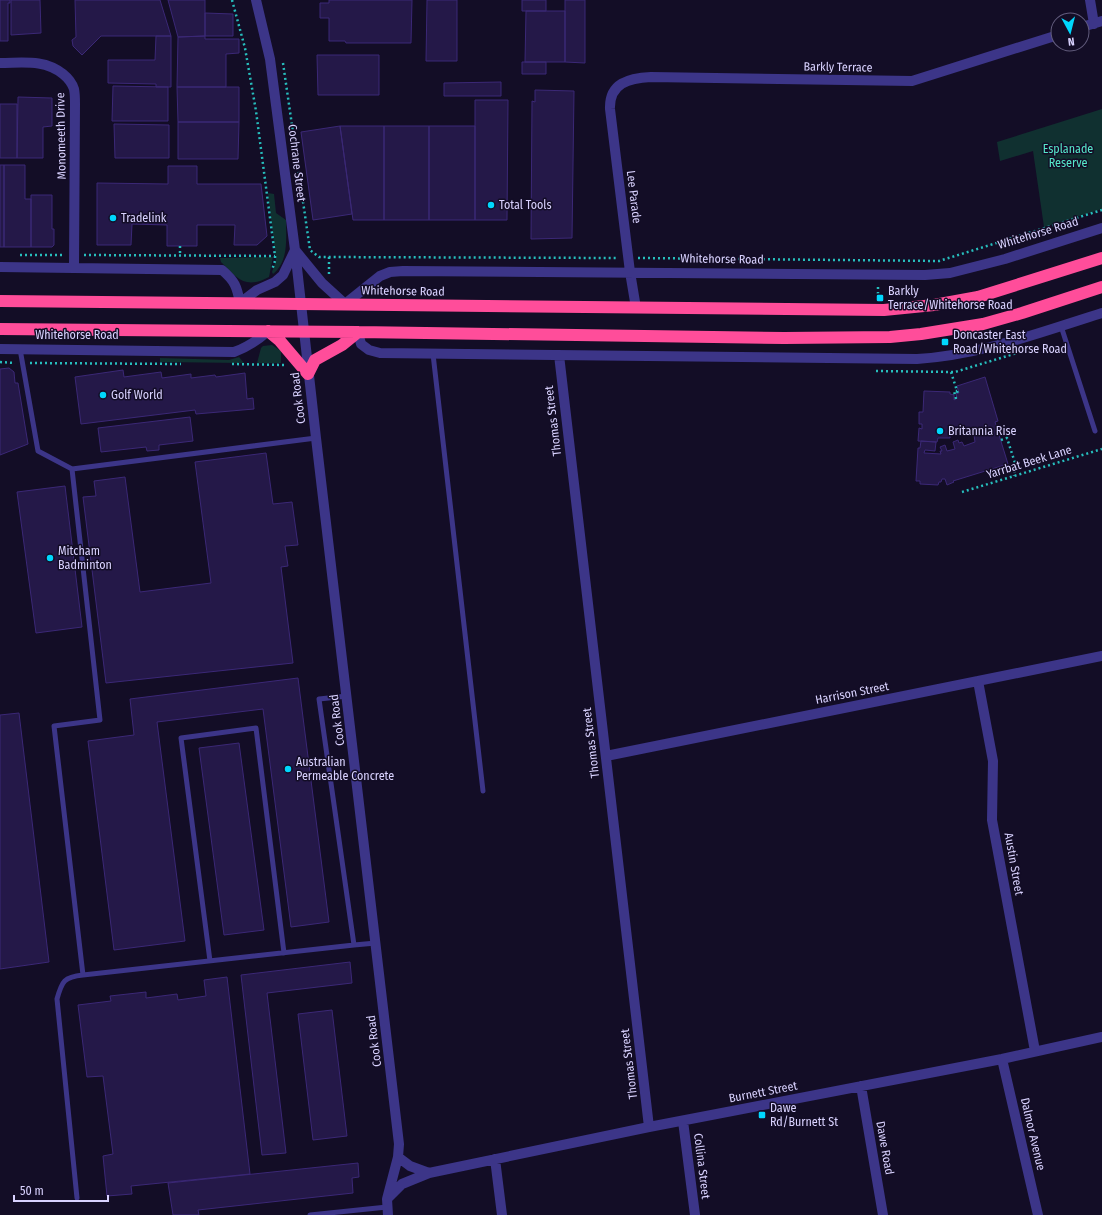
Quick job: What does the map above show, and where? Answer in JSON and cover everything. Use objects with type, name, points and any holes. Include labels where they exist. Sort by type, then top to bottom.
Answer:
[{"type":"highway","name":"Whitehorse Road","points":[[0,301],[636,308],[902,309],[978,297],[1102,258]]},
{"type":"highway","name":"Whitehorse Road","points":[[0,329],[784,338],[890,337],[936,332],[984,324],[1102,287]]},
{"type":"highway","points":[[268,331],[280,341],[308,374],[315,360],[342,345],[358,332]]},
{"type":"street","name":"Cochrane Street","points":[[256,0],[270,59],[295,250],[304,332]]},
{"type":"street","points":[[1090,0],[1098,22]]},
{"type":"street","name":"Barkly Terrace","points":[[614,90],[624,82],[638,78],[912,81],[1050,38]]},
{"type":"street","name":"Monomeeth Drive","points":[[0,63],[41,63],[49,65],[67,77],[74,89],[76,104],[74,268]]},
{"type":"street","name":"Lee Parade","points":[[614,90],[611,98],[610,109],[630,272],[636,308]]},
{"type":"street","name":"Whitehorse Road","points":[[345,304],[380,276],[390,272],[630,272],[925,275],[950,273],[1005,259],[1102,228]]},
{"type":"street","points":[[0,267],[222,270],[231,278],[237,287],[240,303],[257,290],[275,282],[282,275],[295,250],[322,283],[345,304]]},
{"type":"street","points":[[358,332],[361,344],[369,350],[380,353],[917,359],[970,352],[1102,313]]},
{"type":"street","name":"Whitehorse Road","points":[[0,349],[234,352],[246,348],[268,331]]},
{"type":"street","name":"Cook Road","points":[[304,332],[399,1144],[398,1157],[387,1207]]},
{"type":"street","name":"Thomas Street","points":[[559,355],[649,1127]]},
{"type":"street","name":"Harrison Street","points":[[606,756],[1102,656]]},
{"type":"street","name":"Austin Street","points":[[978,681],[993,761],[992,820],[1035,1051]]},
{"type":"street","name":"Burnett Street","points":[[387,1207],[402,1184],[430,1173],[649,1127],[1002,1059],[1102,1037]]},
{"type":"street","name":"Dalmor Avenue","points":[[1002,1059],[1038,1215]]},
{"type":"street","name":"Dawe Road","points":[[861,1086],[884,1215]]},
{"type":"street","name":"Collina Street","points":[[683,1121],[695,1215]]},
{"type":"street","points":[[398,1157],[410,1166],[430,1173]]},
{"type":"street","points":[[495,1159],[502,1215]]},
{"type":"lane","points":[[1061,326],[1095,431]]},
{"type":"lane","points":[[20,349],[38,451],[72,469],[316,438]]},
{"type":"lane","points":[[433,354],[483,791]]},
{"type":"lane","points":[[72,469],[100,720],[54,726],[83,975]]},
{"type":"lane","points":[[347,696],[319,699],[354,946]]},
{"type":"lane","points":[[210,961],[182,738],[256,728],[284,953]]},
{"type":"lane","points":[[77,1198],[57,999],[61,986],[70,976],[376,943]]},
{"type":"lane","points":[[310,1215],[387,1207]]},
{"type":"path","points":[[15,255],[275,256],[256,111],[246,48],[232,0]]},
{"type":"path","points":[[282,58],[310,250],[319,257],[939,261],[1102,210]]},
{"type":"path","points":[[180,246],[180,256]]},
{"type":"path","points":[[878,280],[878,298]]},
{"type":"path","points":[[0,362],[188,364]]},
{"type":"path","points":[[228,364],[284,365]]},
{"type":"path","points":[[951,372],[957,392],[954,391],[956,399]]},
{"type":"path","points":[[1001,440],[1007,438],[1015,463],[1014,476]]},
{"type":"path","name":"Yarrbat Beek Lane","points":[[962,492],[1102,449]]},
{"type":"green space","name":"Esplanade Reserve","points":[[1102,109],[1102,209],[1044,227],[1033,151],[1000,161],[997,142]]},
{"type":"green space","points":[[268,193],[274,194],[276,213],[286,220],[286,249],[282,263],[273,274],[272,272],[276,260]]},
{"type":"green space","points":[[273,257],[269,277],[261,281],[254,282],[247,282],[237,277],[221,262],[220,258]]},
{"type":"green space","points":[[272,345],[281,351],[281,363],[257,363],[261,348],[263,346]]},
{"type":"green space","points":[[239,357],[244,363],[160,362],[160,358],[229,360]]},
{"type":"building","points":[[0,0],[10,0],[10,3],[8,3],[8,41],[0,41]]},
{"type":"building","points":[[11,0],[40,0],[41,33],[11,35]]},
{"type":"building","points":[[75,0],[160,0],[171,36],[101,36],[82,55],[73,46],[72,40],[76,37]]},
{"type":"building","points":[[168,0],[205,0],[205,36],[178,37]]},
{"type":"building","points":[[329,0],[412,0],[411,43],[346,43],[345,41],[329,41],[329,18],[320,18],[320,3],[329,3]]},
{"type":"building","points":[[427,0],[457,0],[457,61],[426,61]]},
{"type":"building","points":[[522,0],[546,0],[546,11],[522,11]]},
{"type":"building","points":[[565,0],[585,0],[585,63],[565,62]]},
{"type":"building","points":[[526,11],[565,11],[565,62],[525,62]]},
{"type":"building","points":[[205,13],[233,14],[233,36],[205,36]]},
{"type":"building","points":[[156,36],[171,36],[171,87],[156,87],[156,84],[108,83],[108,60],[155,60]]},
{"type":"building","points":[[205,36],[205,39],[239,39],[239,53],[226,54],[226,87],[177,87],[178,37]]},
{"type":"building","points":[[317,55],[379,55],[379,95],[318,95]]},
{"type":"building","points":[[522,62],[546,62],[546,74],[522,74]]},
{"type":"building","points":[[501,82],[501,96],[444,96],[444,83]]},
{"type":"building","points":[[113,86],[168,87],[168,121],[112,121]]},
{"type":"building","points":[[177,87],[239,87],[239,122],[178,122]]},
{"type":"building","points":[[535,90],[574,91],[572,238],[531,239],[532,101],[535,102]]},
{"type":"building","points":[[18,97],[52,98],[52,126],[43,127],[43,158],[17,158]]},
{"type":"building","points":[[475,100],[508,100],[507,220],[475,220]]},
{"type":"building","points":[[0,104],[17,104],[17,158],[0,158]]},
{"type":"building","points":[[178,122],[239,122],[238,159],[178,159]]},
{"type":"building","points":[[114,124],[169,125],[169,158],[115,158]]},
{"type":"building","points":[[340,126],[384,126],[384,220],[353,220]]},
{"type":"building","points":[[340,126],[352,214],[313,220],[301,132]]},
{"type":"building","points":[[384,126],[429,126],[429,220],[384,220]]},
{"type":"building","points":[[429,126],[475,126],[475,220],[429,220]]},
{"type":"building","points":[[0,165],[4,165],[4,247],[0,247]]},
{"type":"building","points":[[4,165],[25,165],[25,199],[31,199],[31,247],[4,247]]},
{"type":"building","points":[[168,166],[197,166],[197,184],[261,184],[267,236],[257,245],[234,245],[235,225],[197,225],[197,246],[167,246],[167,225],[132,224],[131,245],[97,245],[97,183],[168,184]]},
{"type":"building","points":[[31,195],[52,195],[52,229],[54,229],[54,245],[52,247],[31,247]]},
{"type":"building","points":[[9,368],[14,372],[15,383],[18,383],[28,444],[0,455],[0,369]]},
{"type":"building","points":[[123,370],[124,377],[161,372],[162,378],[191,374],[191,378],[215,375],[216,377],[245,373],[247,399],[253,398],[254,409],[196,414],[195,410],[81,424],[75,377]]},
{"type":"building","name":"Britannia Rise","points":[[985,377],[998,421],[995,422],[1008,464],[953,481],[954,482],[947,485],[945,479],[942,479],[938,485],[920,484],[920,481],[916,481],[918,448],[920,448],[921,441],[918,441],[919,428],[922,429],[922,424],[919,424],[919,412],[923,412],[924,391],[950,392],[950,394],[954,395],[954,400],[957,398],[956,394],[959,393],[957,386]],"holes":[[[973,428],[975,442],[964,446],[962,442],[959,443],[958,440],[953,442],[955,449],[947,451],[945,445],[940,447],[942,451],[940,451],[941,454],[924,453],[925,450],[935,451],[938,438],[950,438],[950,434]]]},
{"type":"building","points":[[190,417],[193,441],[159,445],[159,450],[147,451],[146,447],[101,452],[98,428]]},
{"type":"building","points":[[266,453],[273,504],[292,502],[298,545],[285,546],[288,566],[281,567],[293,663],[106,683],[83,497],[96,496],[94,481],[125,477],[140,592],[211,583],[195,462]]},
{"type":"building","name":"Mitcham Badminton","points":[[65,486],[82,627],[36,633],[17,492]]},
{"type":"building","points":[[298,678],[329,922],[291,927],[263,709],[157,722],[185,941],[114,950],[88,741],[134,735],[130,699]]},
{"type":"building","points":[[19,713],[49,962],[0,969],[0,715]]},
{"type":"building","points":[[239,743],[264,930],[224,935],[199,748]]},
{"type":"building","points":[[350,962],[352,983],[267,993],[286,1153],[262,1155],[241,975]]},
{"type":"building","points":[[227,977],[250,1174],[131,1186],[132,1194],[107,1196],[103,1156],[113,1154],[103,1076],[87,1077],[78,1005],[111,1001],[110,996],[146,992],[146,998],[177,994],[178,1000],[206,996],[204,980]]},
{"type":"building","points":[[332,1010],[347,1136],[313,1140],[298,1014]]},
{"type":"building","points":[[358,1163],[359,1177],[352,1178],[353,1193],[198,1210],[199,1215],[173,1215],[168,1183]]},
{"type":"place","name":"Total Tools","points":[[491,205]]},
{"type":"place","name":"Tradelink","points":[[113,218]]},
{"type":"place","name":"Barkly Terrace/Whitehorse Road","points":[[880,298]]},
{"type":"place","name":"Doncaster East Road/Whitehorse Road","points":[[945,342]]},
{"type":"place","name":"Golf World","points":[[103,395]]},
{"type":"place","name":"Britannia Rise","points":[[940,431]]},
{"type":"place","name":"Mitcham Badminton","points":[[50,558]]},
{"type":"place","name":"Australian Permeable Concrete","points":[[288,769]]},
{"type":"place","name":"Dawe Rd/Burnett St","points":[[762,1115]]}]
